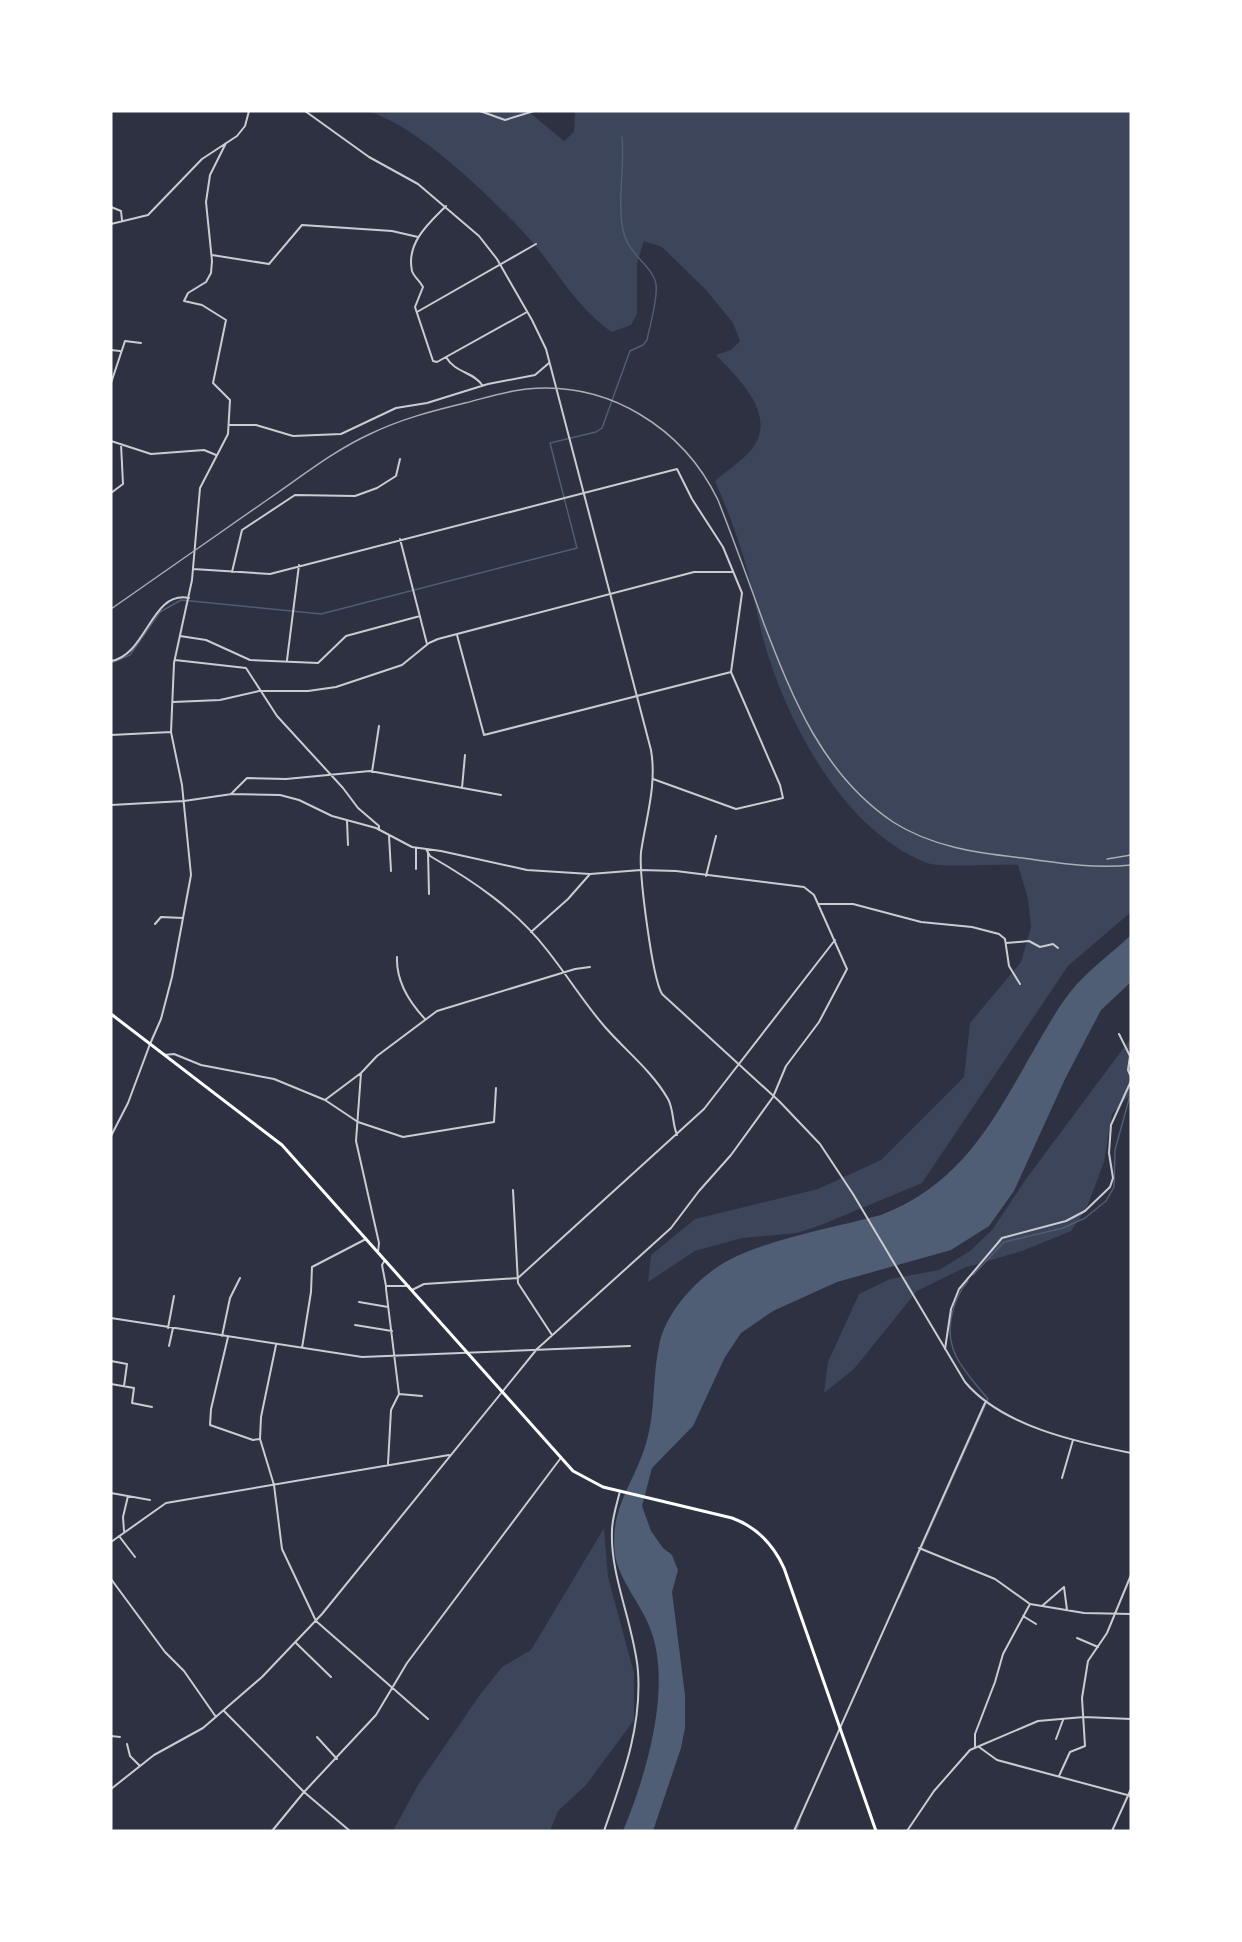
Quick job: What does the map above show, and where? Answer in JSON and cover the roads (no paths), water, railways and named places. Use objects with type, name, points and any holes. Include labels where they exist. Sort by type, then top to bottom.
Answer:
[{"type":"main road","points":[[111,1014],[282,1145],[560,1459],[587,1480],[620,1491],[728,1516],[746,1524],[775,1550],[876,1831]]},
{"type":"street","points":[[111,224],[122,220],[137,220],[148,215],[202,159],[240,132],[249,111]]},
{"type":"street","points":[[305,111],[369,157],[418,184],[479,236],[500,265],[544,343],[651,750],[653,779],[641,855],[641,870],[655,976],[660,989],[677,1010],[773,1096],[820,1144],[838,1169],[965,1382],[985,1402],[1073,1440],[1131,1453]]},
{"type":"street","points":[[480,111],[505,120],[534,111]]},
{"type":"street","points":[[111,1136],[128,1103],[166,1003],[191,865],[184,801],[171,732],[175,660],[189,598],[200,488],[230,425],[230,400],[213,384],[226,320],[202,305],[184,301],[188,293],[208,279],[212,269],[206,202],[210,175],[226,143]]},
{"type":"street","points":[[446,206],[418,237],[414,245],[412,266],[414,274],[423,286],[415,305],[433,361],[446,357],[527,312]]},
{"type":"street","points":[[111,207],[122,211],[122,220]]},
{"type":"street","points":[[212,255],[269,264],[302,225],[392,231],[418,237]]},
{"type":"street","points":[[417,312],[536,244]]},
{"type":"street","points":[[111,383],[126,341],[141,343]]},
{"type":"street","points":[[111,350],[121,351]]},
{"type":"street","points":[[446,357],[454,368],[480,381],[482,386]]},
{"type":"street","points":[[230,425],[254,425],[290,436],[335,436],[396,408],[427,403],[482,386],[535,375],[550,362]]},
{"type":"street","points":[[111,441],[151,454],[204,450],[217,455]]},
{"type":"street","points":[[111,493],[123,485],[122,444]]},
{"type":"street","points":[[232,572],[242,530],[278,505],[300,494],[349,496],[377,488],[396,476],[400,459]]},
{"type":"street","points":[[193,569],[263,574],[676,469],[723,547],[742,596],[731,672],[780,785],[783,799],[736,809],[653,779]]},
{"type":"street","points":[[400,539],[427,644]]},
{"type":"street","points":[[287,661],[299,565]]},
{"type":"street","points":[[172,702],[220,700],[259,692],[336,687],[402,665],[427,644],[457,635],[700,570],[732,572]]},
{"type":"street","points":[[111,661],[123,658],[133,650],[160,608],[180,597],[189,598]]},
{"type":"street","points":[[180,636],[206,640],[249,659],[319,663],[344,637],[420,616]]},
{"type":"street","points":[[457,635],[484,735],[731,672]]},
{"type":"street","points":[[244,667],[249,659]]},
{"type":"street","points":[[175,660],[244,667]]},
{"type":"street","points":[[244,667],[259,692],[287,728],[358,808],[379,826],[379,830]]},
{"type":"street","points":[[372,772],[379,726]]},
{"type":"street","points":[[111,735],[171,732]]},
{"type":"street","points":[[462,788],[465,755]]},
{"type":"street","points":[[231,794],[247,778],[286,779],[372,772],[501,795]]},
{"type":"street","points":[[111,805],[184,801],[231,794],[280,795],[347,821],[379,830],[398,842],[416,848],[527,870],[590,874],[641,870],[675,871],[801,886],[809,890],[818,904],[847,969],[819,1022],[786,1066],[773,1096],[734,1152],[671,1227],[537,1349],[296,1643],[224,1711],[140,1766],[111,1789]]},
{"type":"street","points":[[347,821],[348,845]]},
{"type":"street","points":[[389,836],[391,871]]},
{"type":"street","points":[[705,876],[716,836]]},
{"type":"street","points":[[416,848],[416,869]]},
{"type":"street","points":[[427,850],[429,894]]},
{"type":"street","points":[[427,850],[484,888],[547,949],[605,1026],[644,1066],[663,1093],[671,1107],[677,1135]]},
{"type":"street","points":[[531,932],[568,899],[590,874]]},
{"type":"street","points":[[818,904],[853,904],[931,924],[982,928],[1002,936],[1006,943],[1009,966],[1020,984]]},
{"type":"street","points":[[155,924],[161,917],[183,918]]},
{"type":"street","points":[[412,1290],[424,1284],[517,1278],[704,1109],[836,940]]},
{"type":"street","points":[[1006,943],[1025,941],[1040,947],[1053,944],[1059,948]]},
{"type":"street","points":[[397,957],[399,978],[405,991],[425,1019]]},
{"type":"street","points":[[325,1100],[437,1011],[590,967]]},
{"type":"street","points":[[945,1349],[951,1309],[959,1289],[1002,1238],[1066,1221],[1084,1211],[1110,1187],[1113,1173],[1110,1153],[1111,1125],[1131,1079],[1128,1070],[1130,1056],[1119,1034]]},
{"type":"street","points":[[164,1054],[170,1053],[201,1065],[273,1079],[325,1100],[358,1122],[403,1137],[481,1126],[496,1120],[496,1088]]},
{"type":"street","points":[[361,1073],[356,1141],[380,1246],[378,1252]]},
{"type":"street","points":[[513,1190],[517,1278],[552,1335]]},
{"type":"street","points":[[302,1348],[311,1292],[312,1267],[366,1239]]},
{"type":"street","points":[[386,1260],[382,1265],[399,1394],[391,1412],[388,1465]]},
{"type":"street","points":[[222,1336],[230,1298],[240,1278]]},
{"type":"street","points":[[386,1286],[409,1286]]},
{"type":"street","points":[[168,1328],[174,1296]]},
{"type":"street","points":[[359,1302],[388,1306]]},
{"type":"street","points":[[111,1318],[362,1357],[630,1346]]},
{"type":"street","points":[[355,1325],[392,1330]]},
{"type":"street","points":[[169,1346],[173,1328]]},
{"type":"street","points":[[228,1337],[210,1409],[210,1425],[246,1439],[260,1439]]},
{"type":"street","points":[[276,1345],[261,1417],[260,1439],[274,1485],[282,1549],[316,1621],[428,1719]]},
{"type":"street","points":[[111,1361],[127,1364],[124,1386]]},
{"type":"street","points":[[111,1384],[134,1388],[132,1403],[152,1407]]},
{"type":"street","points":[[399,1394],[422,1396]]},
{"type":"street","points":[[794,1831],[839,1725],[985,1402]]},
{"type":"street","points":[[1062,1478],[1073,1440]]},
{"type":"street","points":[[111,1542],[160,1505],[449,1455]]},
{"type":"street","points":[[272,1831],[304,1792],[376,1715],[407,1663],[560,1459]]},
{"type":"street","points":[[604,1831],[629,1757],[639,1699],[634,1645],[613,1546],[613,1522],[620,1491]]},
{"type":"street","points":[[111,1493],[150,1500]]},
{"type":"street","points":[[124,1532],[123,1517],[128,1496]]},
{"type":"street","points":[[119,1536],[135,1557]]},
{"type":"street","points":[[919,1548],[995,1579],[1030,1604],[1067,1610],[1131,1614]]},
{"type":"street","points":[[1059,1776],[1070,1752],[1085,1746],[1082,1698],[1088,1661],[1116,1613],[1131,1575]]},
{"type":"street","points":[[111,1580],[165,1652],[184,1671],[216,1717]]},
{"type":"street","points":[[1042,1606],[1064,1587],[1067,1610]]},
{"type":"street","points":[[975,1748],[975,1734],[995,1683],[1003,1654],[1030,1604]]},
{"type":"street","points":[[1023,1616],[1036,1624]]},
{"type":"street","points":[[1077,1638],[1098,1647]]},
{"type":"street","points":[[296,1643],[331,1677]]},
{"type":"street","points":[[224,1711],[304,1792],[350,1831]]},
{"type":"street","points":[[907,1831],[926,1801],[953,1767],[975,1748],[1034,1722],[1084,1717],[1131,1719]]},
{"type":"street","points":[[1056,1739],[1063,1720]]},
{"type":"street","points":[[111,1736],[120,1737]]},
{"type":"street","points":[[317,1737],[337,1758]]},
{"type":"street","points":[[127,1744],[130,1756],[140,1766]]},
{"type":"street","points":[[979,1747],[997,1760],[1130,1795]]},
{"type":"street","points":[[1112,1831],[1131,1789]]},
{"type":"waterway","points":[[111,663],[130,655],[160,612],[181,600],[321,614],[577,548],[550,443],[596,432],[602,428],[630,351],[643,345],[647,340],[656,298],[654,278],[630,246],[623,230],[621,218],[622,137]]},
{"type":"waterway","points":[[973,1275],[1004,1242],[1063,1228],[1085,1218],[1106,1201],[1114,1187],[1115,1150],[1131,1092]]},
{"type":"waterway","points":[[899,1598],[988,1399],[958,1361],[951,1340],[950,1327],[954,1305],[968,1281]]},
{"type":"waterway","points":[[796,1831],[800,1821]]},
{"type":"railway","points":[[111,609],[317,465],[343,448],[382,429],[429,412],[511,391],[557,389],[587,393],[640,414],[664,431],[685,451],[703,474],[718,500],[775,652],[799,707],[829,758],[847,782],[869,803],[908,831],[955,848],[1077,865],[1131,865]]},
{"type":"railway","points":[[1107,859],[1131,855]]}]
